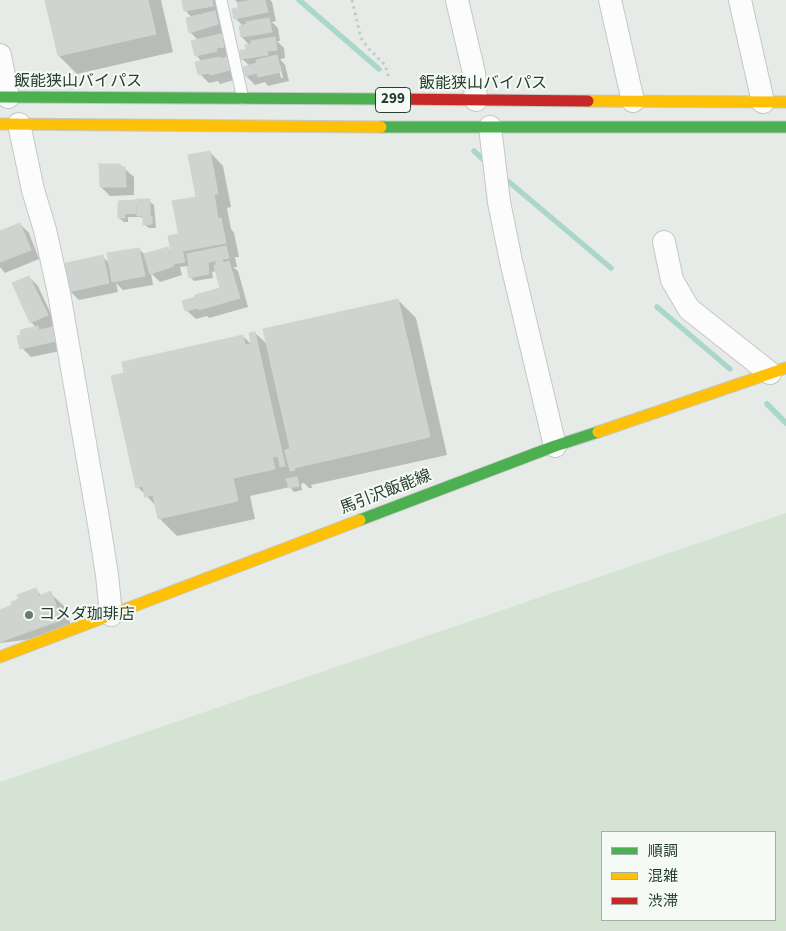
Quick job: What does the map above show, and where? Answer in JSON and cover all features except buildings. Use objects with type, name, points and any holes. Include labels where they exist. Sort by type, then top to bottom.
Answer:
[{"type":"main road","name":"飯能狭山バイパス","points":[[4,97],[786,102]]},
{"type":"main road","name":"299","points":[[9,124],[786,127]]},
{"type":"main road","name":"馬引沢飯能線","points":[[0,657],[554,446],[778,370]]},
{"type":"street","points":[[457,0],[474,73],[476,100]]},
{"type":"street","points":[[610,0],[633,101]]},
{"type":"street","points":[[740,0],[763,102]]},
{"type":"street","points":[[0,55],[4,97]]},
{"type":"street","points":[[9,124],[33,190],[60,293],[100,532],[111,615]]},
{"type":"street","points":[[490,127],[499,202],[554,446]]},
{"type":"street","points":[[664,242],[672,280],[688,309],[778,370]]},
{"type":"lane","points":[[222,0],[243,99]]},
{"type":"path","points":[[352,0],[361,38],[385,65],[396,100]]},
{"type":"green space","points":[[786,513],[786,931],[0,931],[0,782]]},
{"type":"waterway","points":[[299,0],[379,69]]},
{"type":"waterway","points":[[474,151],[487,163]]},
{"type":"waterway","points":[[502,176],[611,268]]},
{"type":"waterway","points":[[657,307],[730,369]]},
{"type":"waterway","points":[[767,404],[786,423]]},
{"type":"traffic: fast","points":[[0,97],[390,99]]},
{"type":"traffic: fast","points":[[381,127],[786,127]]},
{"type":"traffic: fast","points":[[360,520],[555,446],[598,432]]},
{"type":"traffic: slow","points":[[588,101],[786,102]]},
{"type":"traffic: slow","points":[[0,124],[381,127]]},
{"type":"traffic: slow","points":[[598,432],[786,368]]},
{"type":"traffic: slow","points":[[0,657],[360,520]]},
{"type":"traffic: jam","points":[[390,99],[588,101]]},
{"type":"place","name":"コメダ珈琲店","points":[[29,615]]}]
